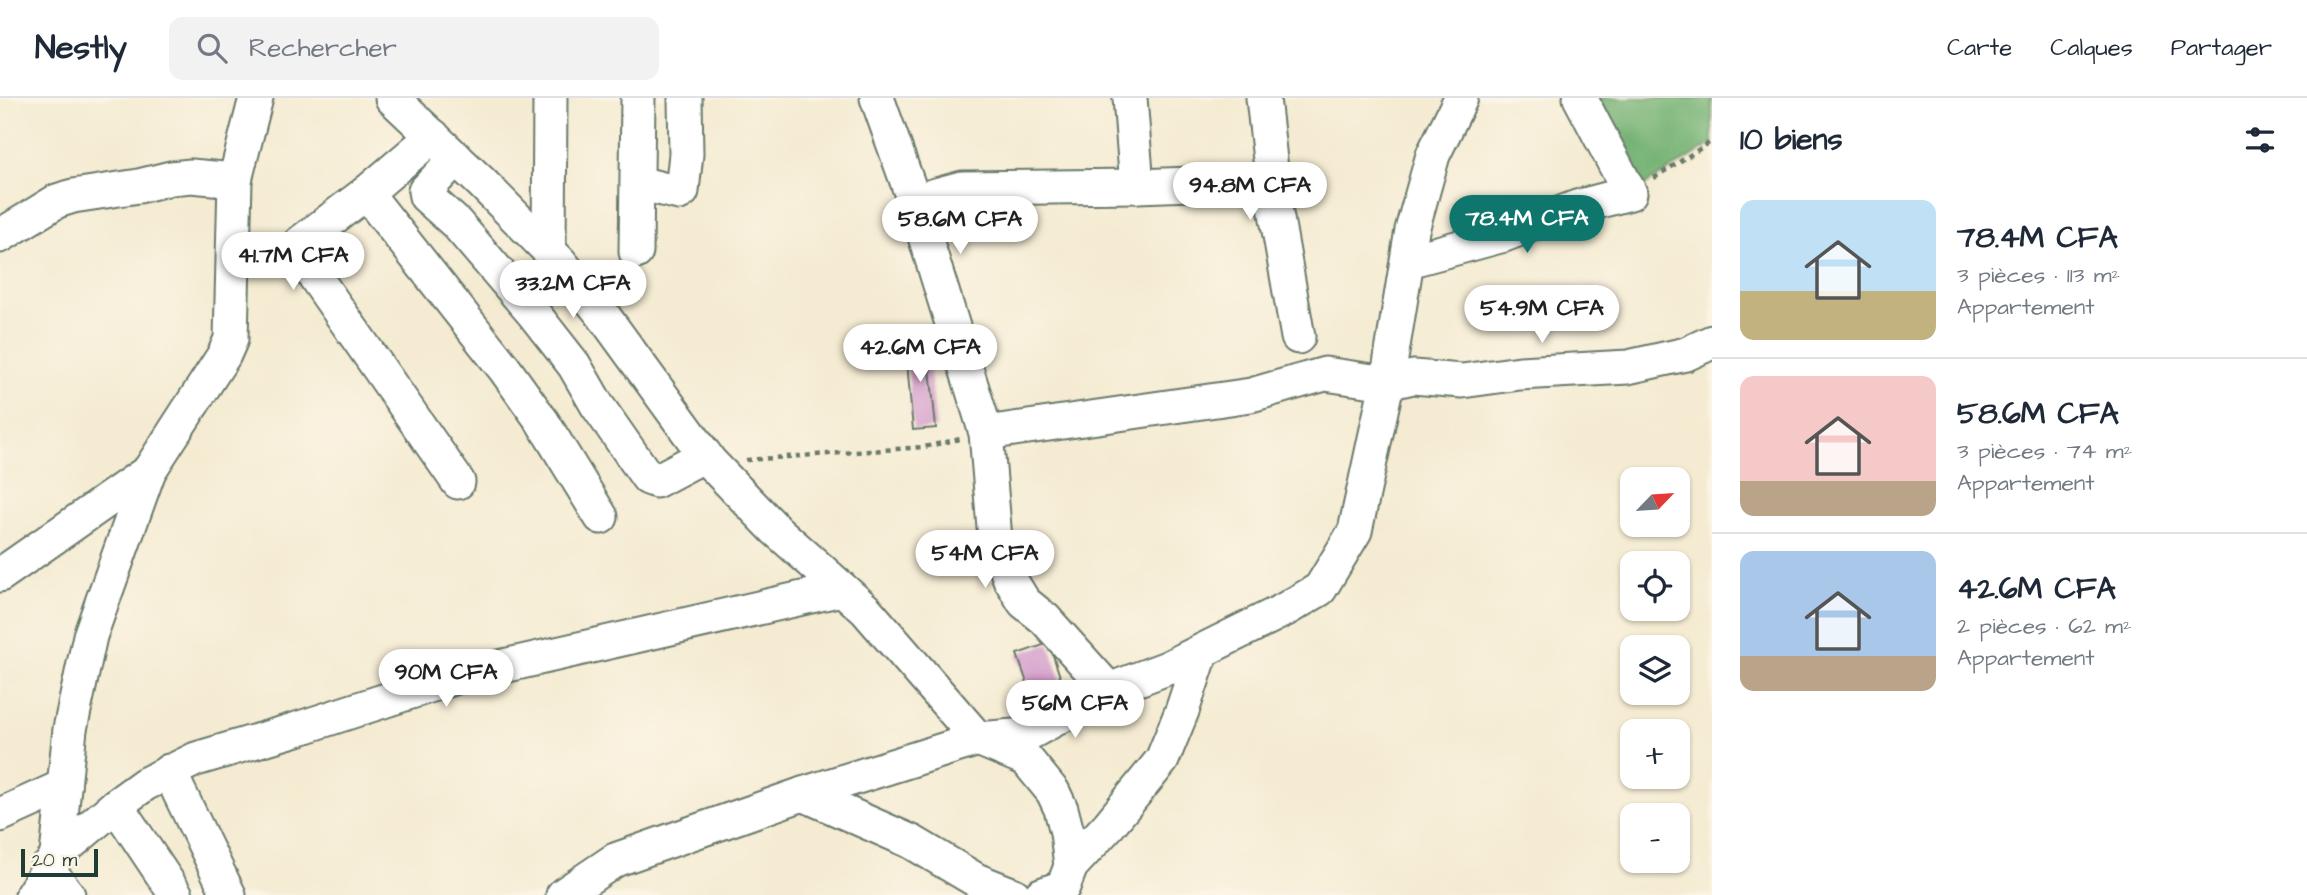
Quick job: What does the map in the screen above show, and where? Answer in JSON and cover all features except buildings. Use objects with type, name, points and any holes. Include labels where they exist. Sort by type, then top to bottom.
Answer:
[{"type":"street","points":[[45,873],[64,786],[70,729],[90,636],[149,471],[225,355],[231,339],[235,180],[256,98]]},
{"type":"street","points":[[392,98],[549,250],[603,315],[708,458],[776,530],[866,610],[978,739],[1026,758],[1053,792],[1061,809],[1067,832],[1060,886]]},
{"type":"street","points":[[549,250],[550,98]]},
{"type":"street","points":[[636,252],[638,98]]},
{"type":"street","points":[[638,183],[679,193],[682,191],[686,154],[685,98]]},
{"type":"street","points":[[877,98],[914,201],[986,433],[995,539],[1010,579],[1024,601],[1109,690]]},
{"type":"street","points":[[1130,98],[1137,186]]},
{"type":"street","points":[[1263,98],[1273,181],[1298,337]]},
{"type":"street","points":[[564,895],[615,860],[803,794],[978,739],[1026,735],[1109,690],[1167,668],[1302,601],[1320,589],[1355,531],[1387,383],[1412,230],[1433,155],[1461,98]]},
{"type":"street","points":[[1408,261],[1504,235],[1577,207],[1630,193],[1580,98]]},
{"type":"street","points":[[444,147],[366,193],[300,243],[299,248],[301,257],[458,482]]},
{"type":"street","points":[[444,147],[425,191],[426,196],[457,224],[534,314],[574,365],[597,405],[649,478],[656,481],[708,458]]},
{"type":"street","points":[[0,236],[57,201],[74,196],[191,176],[235,180]]},
{"type":"street","points":[[914,201],[962,188],[1273,181]]},
{"type":"street","points":[[366,193],[504,368],[542,421],[601,517]]},
{"type":"street","points":[[986,433],[1251,395],[1325,374],[1387,383],[1413,377],[1462,381],[1520,373],[1628,367],[1686,354],[1712,342]]},
{"type":"street","points":[[0,575],[149,471]]},
{"type":"street","points":[[45,873],[116,805],[145,784],[196,759],[297,730],[460,676],[842,589]]},
{"type":"street","points":[[1060,886],[1162,760],[1202,651]]},
{"type":"street","points":[[169,771],[229,895]]},
{"type":"street","points":[[0,815],[64,786]]},
{"type":"street","points":[[803,794],[912,842],[976,880],[1014,895]]},
{"type":"street","points":[[116,805],[176,895]]},
{"type":"street","points":[[45,873],[68,895]]},
{"type":"path","points":[[1630,193],[1712,141]]},
{"type":"path","points":[[708,458],[924,447],[986,433]]},
{"type":"green space","points":[[1590,98],[1712,98],[1712,144],[1634,192]]}]
